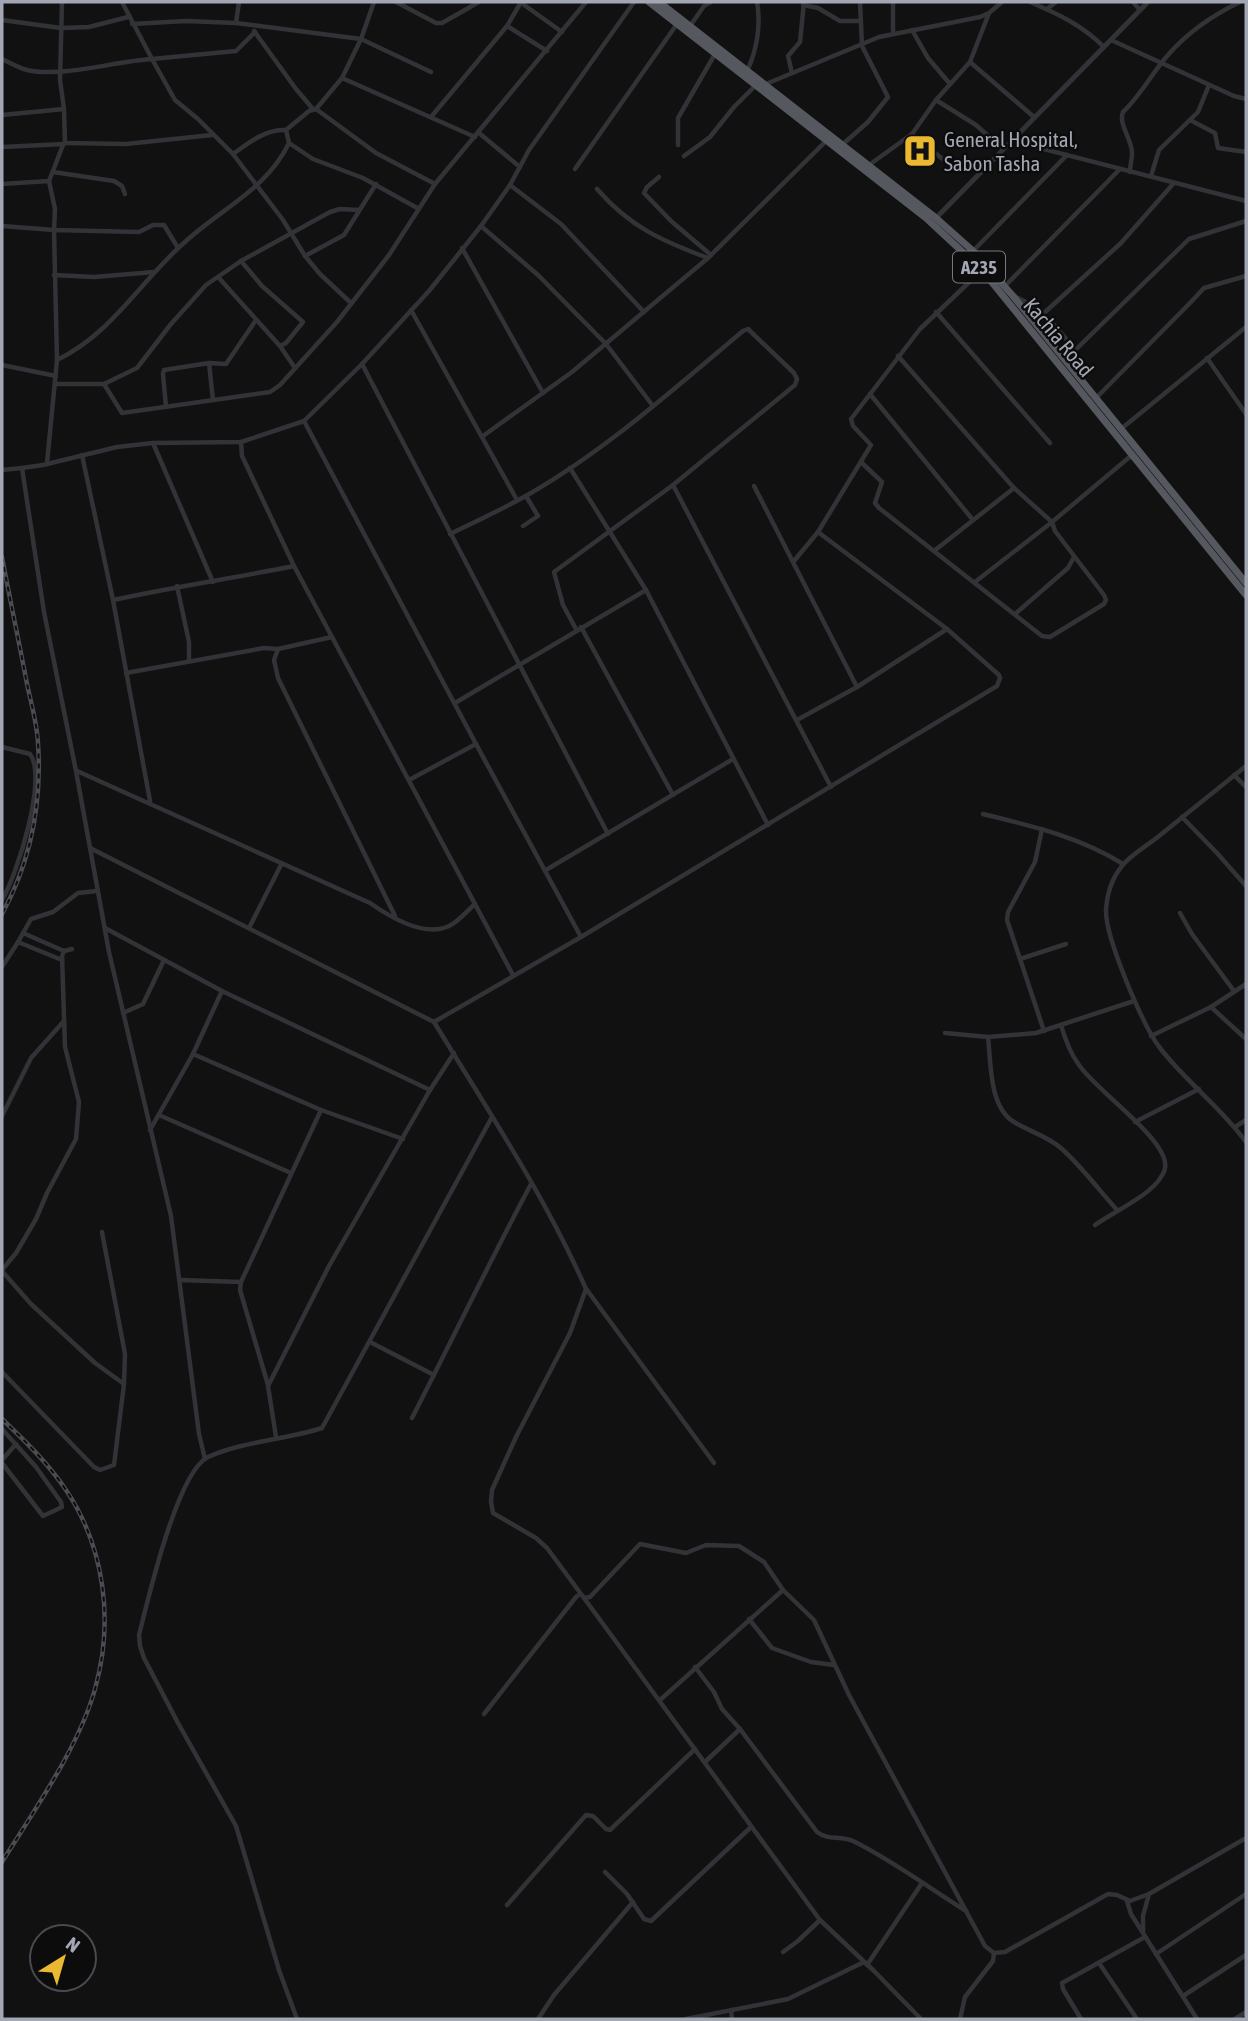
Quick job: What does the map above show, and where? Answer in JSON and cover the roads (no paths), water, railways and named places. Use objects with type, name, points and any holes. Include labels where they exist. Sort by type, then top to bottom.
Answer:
[{"type":"highway","name":"Kachia Road","points":[[649,2],[931,222],[982,271],[1065,360],[1246,583]]},
{"type":"highway","name":"Kachia Road","points":[[659,2],[844,144],[973,251],[1006,286],[1018,308],[1246,596]]},
{"type":"street","points":[[47,463],[57,360],[55,209],[49,181],[64,144],[64,109],[60,80],[62,2]]},
{"type":"street","points":[[122,2],[170,93],[233,154],[320,274],[351,303]]},
{"type":"street","points":[[236,23],[239,2]]},
{"type":"street","points":[[233,154],[261,135],[286,130],[314,109],[342,78],[362,39],[374,2]]},
{"type":"street","points":[[396,2],[436,23],[442,23],[479,2]]},
{"type":"street","points":[[407,8],[411,2]]},
{"type":"street","points":[[431,117],[507,26],[520,2],[562,32]]},
{"type":"street","points":[[104,384],[121,413],[270,392],[295,368],[351,303],[389,255],[435,184],[586,2]]},
{"type":"street","points":[[2,470],[117,447],[153,443],[241,442],[304,421],[362,364],[481,226],[634,2]]},
{"type":"street","points":[[690,26],[704,6],[711,2]]},
{"type":"street","points":[[748,69],[756,47],[757,2]]},
{"type":"street","points":[[844,144],[868,122],[888,97],[862,46],[859,2]]},
{"type":"street","points":[[893,2],[893,34]]},
{"type":"street","points":[[766,84],[879,37],[989,13],[1002,2]]},
{"type":"street","points":[[1030,2],[1069,18],[1088,31],[1104,47]]},
{"type":"street","points":[[1047,9],[1056,2]]},
{"type":"street","points":[[1133,2],[1140,10]]},
{"type":"street","points":[[936,218],[1148,2]]},
{"type":"street","points":[[1130,172],[1132,153],[1121,116],[1188,34],[1221,11],[1240,2]]},
{"type":"street","points":[[793,73],[788,56],[800,42],[804,3],[840,21],[861,21]]},
{"type":"street","points":[[869,164],[912,134],[936,100],[970,62],[989,13]]},
{"type":"street","points":[[2,20],[61,28],[89,27],[128,17]]},
{"type":"street","points":[[132,24],[186,21],[236,23],[254,29],[362,39],[431,72]]},
{"type":"street","points":[[575,169],[677,24]]},
{"type":"street","points":[[507,26],[547,51]]},
{"type":"street","points":[[2,59],[26,70],[61,71],[125,61],[236,51],[254,29]]},
{"type":"street","points":[[254,29],[314,109],[376,153],[435,184]]},
{"type":"street","points":[[912,30],[928,58],[950,84]]},
{"type":"street","points":[[1111,40],[1246,99]]},
{"type":"street","points":[[678,145],[677,118],[715,53]]},
{"type":"street","points":[[970,62],[1034,117]]},
{"type":"street","points":[[342,78],[477,135],[520,167]]},
{"type":"street","points":[[684,156],[710,137],[756,85]]},
{"type":"street","points":[[1150,176],[1159,150],[1198,112],[1209,85]]},
{"type":"street","points":[[936,100],[976,125],[1003,149]]},
{"type":"street","points":[[2,115],[64,109]]},
{"type":"street","points":[[1190,120],[1215,133],[1219,148],[1246,152]]},
{"type":"street","points":[[57,360],[79,349],[104,329],[178,248],[256,187],[276,165],[289,142],[286,130]]},
{"type":"street","points":[[912,134],[945,161]]},
{"type":"street","points":[[2,147],[126,144],[213,135]]},
{"type":"street","points":[[483,436],[543,393],[644,312],[709,256],[827,140]]},
{"type":"street","points":[[1012,141],[1246,201]]},
{"type":"street","points":[[289,142],[326,165],[376,184],[419,209]]},
{"type":"street","points":[[973,251],[1067,155]]},
{"type":"street","points":[[1006,286],[1119,169]]},
{"type":"street","points":[[53,172],[114,181],[122,186],[125,194]]},
{"type":"street","points":[[659,177],[644,193],[709,256]]},
{"type":"street","points":[[2,184],[49,181]]},
{"type":"street","points":[[306,256],[344,235],[376,184]]},
{"type":"street","points":[[1044,313],[1121,243],[1172,184]]},
{"type":"street","points":[[510,185],[561,224],[644,312]]},
{"type":"street","points":[[597,189],[630,222],[652,236],[709,256]]},
{"type":"street","points":[[55,384],[104,384],[139,367],[171,324],[206,285],[290,232],[330,212],[340,209],[359,210]]},
{"type":"street","points":[[1065,360],[1189,239],[1246,221]]},
{"type":"street","points":[[2,226],[139,232],[153,225],[164,225],[178,248]]},
{"type":"street","points":[[481,226],[538,275],[606,344],[653,406]]},
{"type":"street","points":[[462,248],[543,393]]},
{"type":"street","points":[[241,261],[262,286],[303,322],[286,344],[279,346]]},
{"type":"street","points":[[794,561],[818,532],[871,446],[853,426],[851,419],[898,356],[936,312],[982,271]]},
{"type":"street","points":[[54,275],[94,277],[155,272]]},
{"type":"street","points":[[1096,398],[1199,291],[1246,276]]},
{"type":"street","points":[[219,278],[295,368]]},
{"type":"street","points":[[1013,296],[1037,307],[1076,350]]},
{"type":"street","points":[[411,310],[517,500]]},
{"type":"street","points":[[936,312],[1050,443]]},
{"type":"street","points":[[166,407],[164,370],[209,363],[226,364],[256,320]]},
{"type":"street","points":[[1121,429],[1246,327]]},
{"type":"street","points":[[450,534],[526,496],[570,468],[653,406],[743,331],[748,329],[794,373],[797,379],[795,384],[673,485],[554,572],[563,605],[673,795]]},
{"type":"street","points":[[862,463],[881,482],[875,503],[1042,636],[1048,638],[1104,604],[1104,595],[1055,531],[1052,522],[1014,488],[898,356]]},
{"type":"street","points":[[1207,358],[1246,414]]},
{"type":"street","points":[[209,363],[213,400]]},
{"type":"street","points":[[362,364],[608,834]]},
{"type":"street","points":[[2,366],[56,376]]},
{"type":"street","points":[[870,394],[974,520]]},
{"type":"street","points":[[304,421],[475,744],[581,937]]},
{"type":"street","points":[[241,442],[242,456],[294,566],[513,975]]},
{"type":"street","points":[[153,443],[213,582]]},
{"type":"street","points":[[975,582],[1133,454]]},
{"type":"street","points":[[82,455],[113,600],[150,802]]},
{"type":"street","points":[[22,468],[44,612],[104,928],[149,1132],[171,1216],[199,1434],[205,1458]]},
{"type":"street","points":[[570,468],[646,590],[768,825]]},
{"type":"street","points":[[673,485],[831,787]]},
{"type":"street","points":[[754,486],[857,687]]},
{"type":"street","points":[[934,551],[1014,488]]},
{"type":"street","points":[[523,526],[538,516],[526,496]]},
{"type":"street","points":[[434,1022],[768,825],[999,683],[999,675],[947,629],[818,532]]},
{"type":"street","points":[[1015,614],[1068,568],[1074,556]]},
{"type":"street","points":[[113,600],[294,566]]},
{"type":"street","points":[[177,586],[189,642],[189,662]]},
{"type":"street","points":[[454,703],[646,590]]},
{"type":"street","points":[[797,720],[857,687],[947,629]]},
{"type":"street","points":[[126,673],[264,648],[278,649],[332,637]]},
{"type":"street","points":[[278,649],[274,660],[278,678],[396,918]]},
{"type":"street","points":[[408,780],[475,744]]},
{"type":"street","points":[[2,747],[30,754],[34,760],[32,807],[23,850],[2,900]]},
{"type":"street","points":[[546,870],[733,759]]},
{"type":"street","points":[[1246,766],[1123,864],[1110,887],[1106,911],[1107,923],[1134,1001],[1151,1036],[1170,1060],[1236,1127],[1246,1142]]},
{"type":"street","points":[[76,771],[150,802],[421,928],[449,926],[474,904]]},
{"type":"street","points":[[1234,775],[1246,787]]},
{"type":"street","points":[[983,814],[1042,829],[1089,845],[1123,864]]},
{"type":"street","points":[[1182,817],[1246,886]]},
{"type":"street","points":[[1042,829],[1035,862],[1008,912],[1007,920],[1044,1031]]},
{"type":"street","points":[[89,847],[434,1022],[532,1183],[586,1289],[714,1464]]},
{"type":"street","points":[[249,928],[282,863]]},
{"type":"street","points":[[2,967],[31,919],[53,912],[78,893],[97,891]]},
{"type":"street","points":[[1180,913],[1234,991]]},
{"type":"street","points":[[104,928],[222,991],[430,1090]]},
{"type":"street","points":[[23,933],[64,951],[72,949]]},
{"type":"street","points":[[18,942],[62,960]]},
{"type":"street","points":[[1020,959],[1066,944]]},
{"type":"street","points":[[64,951],[65,1047],[79,1102],[76,1139],[36,1219],[2,1270],[38,1311],[95,1363],[124,1384]]},
{"type":"street","points":[[122,1013],[143,1004],[163,960]]},
{"type":"street","points":[[1151,1036],[1211,1007],[1246,984]]},
{"type":"street","points":[[149,1132],[193,1054],[222,991]]},
{"type":"street","points":[[945,1033],[988,1037],[1044,1031],[1134,1001]]},
{"type":"street","points":[[1211,1007],[1246,1039]]},
{"type":"street","points":[[2,1116],[32,1058],[64,1021]]},
{"type":"street","points":[[1061,1025],[1078,1064],[1158,1147],[1165,1160],[1165,1168],[1154,1186],[1095,1225]]},
{"type":"street","points":[[988,1037],[997,1100],[1004,1114],[1061,1148],[1117,1210]]},
{"type":"street","points":[[268,1386],[294,1330],[329,1266],[454,1053]]},
{"type":"street","points":[[193,1054],[321,1110],[403,1139]]},
{"type":"street","points":[[1135,1122],[1199,1089]]},
{"type":"street","points":[[276,1437],[268,1386],[240,1290],[241,1282],[321,1110]]},
{"type":"street","points":[[159,1115],[291,1173]]},
{"type":"street","points":[[297,2019],[279,1970],[240,1836],[178,1724],[139,1646],[139,1635],[150,1588],[177,1502],[205,1458],[276,1437],[304,1434],[322,1428],[492,1117]]},
{"type":"street","points":[[1236,1127],[1246,1120]]},
{"type":"street","points":[[412,1418],[532,1183]]},
{"type":"street","points":[[2,1371],[76,1449],[100,1470],[114,1465],[125,1354],[102,1232]]},
{"type":"street","points":[[179,1280],[241,1282]]},
{"type":"street","points":[[586,1289],[570,1333],[492,1490],[493,1513],[536,1538],[547,1548],[820,1920],[921,2019]]},
{"type":"street","points":[[370,1342],[434,1374]]},
{"type":"street","points":[[2,1429],[16,1444],[43,1477],[62,1507],[43,1516],[2,1461],[16,1444]]},
{"type":"street","points":[[484,1714],[576,1597],[590,1597],[636,1547],[645,1543],[687,1553],[706,1545],[739,1546],[764,1562],[783,1590],[814,1620],[834,1665],[968,1913],[995,1952],[993,1961],[965,1997],[960,2019]]},
{"type":"street","points":[[660,1700],[783,1590]]},
{"type":"street","points":[[750,1619],[772,1648],[811,1662],[834,1665]]},
{"type":"street","points":[[695,1667],[711,1687],[722,1709],[817,1832],[828,1838],[846,1838],[853,1841],[968,1913]]},
{"type":"street","points":[[705,1762],[740,1729]]},
{"type":"street","points":[[507,1905],[586,1815],[593,1816],[610,1830],[695,1749]]},
{"type":"street","points":[[605,1871],[633,1902],[644,1919],[651,1921],[751,1827]]},
{"type":"street","points":[[1127,1901],[1149,1894],[1246,1838]]},
{"type":"street","points":[[686,2019],[798,1995],[866,1963],[922,1884]]},
{"type":"street","points":[[995,1952],[1108,1894],[1117,1895],[1127,1901],[1131,1914],[1196,2018],[1188,2019]]},
{"type":"street","points":[[1144,1936],[1143,1916],[1149,1894]]},
{"type":"street","points":[[1156,1954],[1246,1894]]},
{"type":"street","points":[[538,2019],[554,1995],[633,1902]]},
{"type":"street","points":[[783,1952],[820,1920]]},
{"type":"street","points":[[1081,2019],[1062,1983],[1144,1936]]},
{"type":"street","points":[[993,1961],[995,1952]]},
{"type":"street","points":[[1183,1996],[1246,1955]]},
{"type":"street","points":[[1099,1963],[1137,2019]]},
{"type":"street","points":[[731,2010],[732,2019]]},
{"type":"street","points":[[1235,2019],[1246,2012]]},
{"type":"railway","points":[[2,557],[35,721],[39,765],[36,809],[27,852],[2,914]]},
{"type":"railway","points":[[2,1419],[52,1471],[79,1512],[97,1561],[104,1612],[101,1664],[88,1711],[67,1756],[2,1862]]},
{"type":"place","name":"General Hospital, Sabon Tasha","points":[[920,151]]}]
